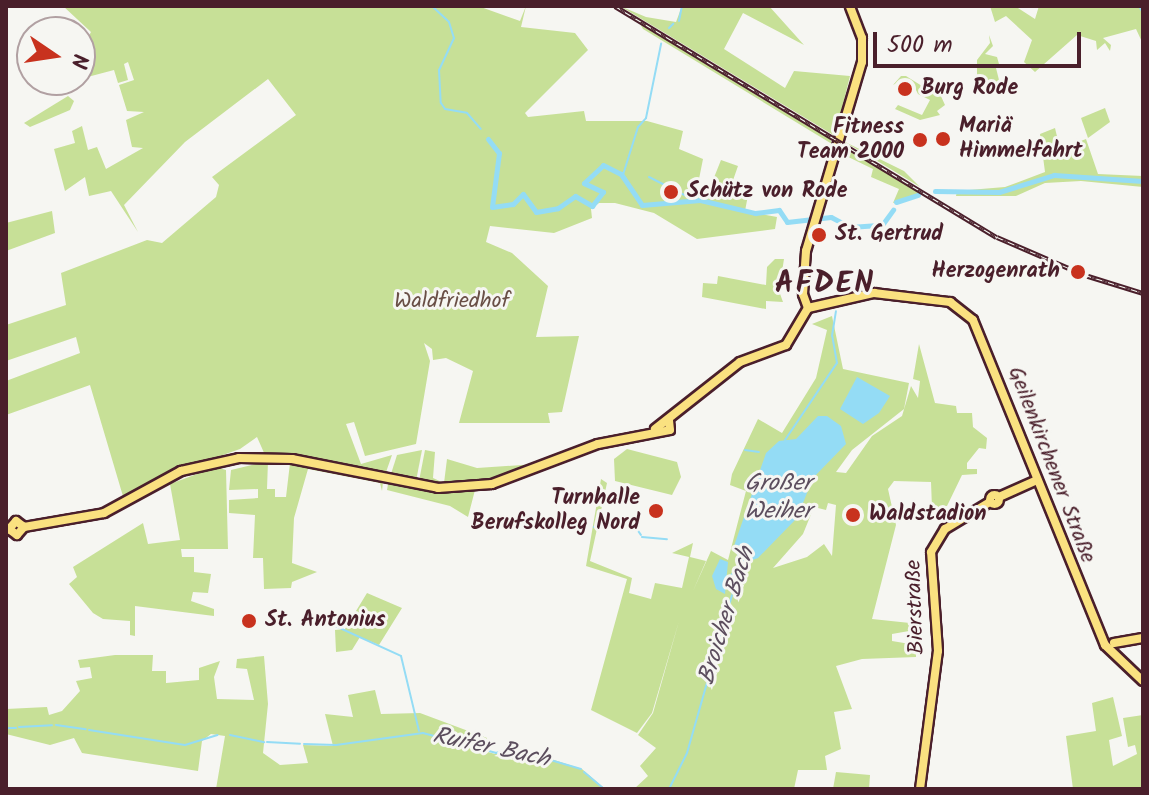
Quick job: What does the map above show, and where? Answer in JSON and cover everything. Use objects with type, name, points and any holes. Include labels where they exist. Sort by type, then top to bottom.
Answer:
[{"type":"main road","points":[[801,318],[806,251],[863,58],[850,6]]},
{"type":"main road","name":"Geilenkirchener Straße","points":[[822,303],[881,293],[959,307],[976,324],[1037,480],[1111,643],[1143,681]]},
{"type":"main road","points":[[804,297],[822,303]]},
{"type":"main road","points":[[804,297],[808,308]]},
{"type":"main road","points":[[8,529],[16,521],[24,527],[83,518],[125,504],[203,464],[292,459],[419,486],[462,488],[519,476],[598,444],[649,432],[667,424],[740,362],[782,348],[808,308],[822,303]]},
{"type":"main road","name":"Bierstraße","points":[[920,789],[938,651],[931,552],[945,529],[994,500],[1037,480]]},
{"type":"main road","points":[[1111,643],[1143,638]]},
{"type":"green space","name":"Waldfriedhof","points":[[63,6],[478,6],[520,21],[526,6],[521,27],[575,33],[588,50],[525,113],[528,117],[584,111],[586,121],[647,121],[683,131],[679,149],[703,159],[697,189],[707,195],[721,160],[738,166],[731,186],[749,190],[745,211],[777,217],[775,229],[697,239],[654,213],[615,203],[599,203],[591,209],[592,218],[554,233],[490,226],[486,242],[512,253],[548,286],[536,337],[579,336],[562,412],[548,413],[550,423],[459,423],[473,371],[446,358],[433,360],[432,349],[424,343],[430,361],[416,444],[365,456],[354,422],[346,424],[361,464],[392,455],[385,475],[265,455],[257,437],[240,449],[180,470],[125,503],[90,385],[6,415],[6,381],[80,353],[76,337],[6,361],[6,325],[66,305],[61,273],[147,240],[162,243],[216,197],[219,185],[212,177],[296,115],[268,79],[185,142],[124,205],[138,232],[111,191],[89,196],[85,177],[65,191],[54,149],[75,143],[72,131],[82,126],[88,150],[97,147],[106,169],[143,148],[132,147],[126,120],[144,112],[127,111],[119,85],[134,80],[128,62],[124,64],[128,80],[118,83],[114,70],[96,75],[96,16],[74,16]]},
{"type":"green space","points":[[620,6],[646,17],[676,22],[682,6],[769,6],[804,45],[743,13],[724,49],[785,88],[794,71],[850,76],[835,136]]},
{"type":"green space","points":[[990,6],[1015,6],[1035,19],[1039,6],[1143,6],[1143,44],[1136,29],[1103,38],[1111,45],[1110,51],[1105,43],[1097,50],[1096,41],[1077,35],[1035,72],[1024,62],[1032,40],[1006,16],[995,22]]},
{"type":"green space","points":[[639,22],[830,138],[832,144],[643,29]]},
{"type":"green space","points":[[989,35],[993,46],[985,54],[997,57],[999,64],[995,64],[1001,88],[996,90],[977,85],[977,60],[990,43]]},
{"type":"green space","points":[[901,76],[906,76],[922,86],[934,81],[945,105],[937,111],[940,115],[920,120],[895,109],[898,105],[922,115],[930,100],[918,94],[911,80],[915,90],[904,79],[893,85]]},
{"type":"green space","points":[[68,96],[74,101],[70,110],[30,127],[24,123]]},
{"type":"green space","points":[[1105,108],[1110,122],[1088,138],[1081,118]]},
{"type":"green space","points":[[1055,128],[1060,149],[1086,139],[1098,174],[1143,176],[1143,187],[1081,181],[1045,183],[1016,196],[956,196],[957,191],[1005,187],[1045,172],[1040,134]]},
{"type":"green space","points":[[841,140],[904,171],[920,187],[879,162]]},
{"type":"green space","points":[[840,144],[918,191],[918,197],[893,203],[899,189],[871,177],[873,169],[838,152]]},
{"type":"green space","points":[[52,211],[55,233],[6,251],[6,223]]},
{"type":"green space","points":[[775,259],[784,259],[779,291],[783,302],[766,301],[766,309],[702,297],[703,283],[717,284],[718,276],[766,285],[767,267]]},
{"type":"green space","points":[[832,316],[843,369],[909,383],[904,409],[852,450],[836,472],[846,473],[872,436],[902,416],[911,386],[918,398],[920,381],[913,379],[919,344],[935,403],[956,406],[957,413],[972,413],[973,427],[987,438],[986,449],[979,448],[967,463],[967,469],[977,469],[977,474],[962,475],[947,506],[932,508],[931,482],[894,481],[888,489],[896,525],[872,619],[910,623],[909,631],[892,634],[892,641],[916,645],[916,657],[862,659],[836,666],[852,709],[834,712],[841,749],[825,756],[827,770],[798,770],[794,789],[634,789],[648,776],[640,766],[656,748],[638,735],[653,713],[679,621],[652,713],[637,733],[591,710],[627,579],[586,566],[601,479],[607,483],[590,561],[632,578],[629,593],[651,599],[655,583],[682,588],[689,557],[672,553],[693,543],[690,557],[706,561],[693,591],[711,551],[728,560],[746,491],[730,485],[732,474],[758,419],[782,433],[816,378],[827,330],[812,324]],"holes":[[[828,503],[836,505],[832,556],[824,544],[807,557],[773,568],[803,534],[814,507],[826,510]]]},
{"type":"green space","points":[[627,449],[677,462],[681,477],[672,495],[615,481],[614,459]]},
{"type":"green space","points":[[422,450],[416,481],[391,474],[397,455]]},
{"type":"green space","points":[[425,450],[435,452],[433,478],[444,483],[447,459],[477,468],[536,464],[505,479],[438,486],[419,481]]},
{"type":"green space","points":[[268,461],[267,489],[275,489],[275,497],[286,497],[290,463],[383,482],[382,491],[380,483],[308,469],[294,518],[292,563],[317,572],[292,582],[291,588],[264,589],[263,558],[253,558],[255,515],[229,513],[229,500],[258,498],[258,489],[229,490],[231,470]]},
{"type":"green space","points":[[216,467],[226,470],[228,549],[181,549],[182,557],[194,557],[194,572],[211,574],[208,593],[193,592],[191,601],[214,609],[214,616],[135,606],[135,636],[130,635],[130,621],[103,619],[93,613],[69,584],[77,577],[73,567],[143,523],[148,544],[180,540],[170,484]]},
{"type":"green space","points":[[388,484],[434,493],[475,490],[468,517],[450,506],[387,490]]},
{"type":"green space","points":[[367,593],[402,608],[379,645],[360,637],[352,650],[336,652],[335,630],[345,629]]},
{"type":"green space","points":[[115,655],[153,655],[152,671],[166,671],[166,683],[199,680],[199,668],[220,661],[214,677],[217,699],[254,700],[247,669],[236,668],[237,659],[264,656],[268,704],[263,753],[280,765],[308,763],[303,745],[333,746],[325,714],[353,717],[348,695],[375,690],[381,714],[420,713],[487,738],[481,750],[495,754],[511,746],[582,769],[605,789],[216,789],[225,736],[211,734],[202,741],[198,771],[82,753],[74,738],[50,745],[6,734],[6,709],[47,707],[49,715],[62,711],[80,691],[76,681],[92,678],[90,667],[80,668],[78,660]]},
{"type":"green space","points":[[1113,697],[1122,736],[1109,740],[1113,766],[1137,754],[1135,745],[1128,747],[1123,718],[1143,715],[1143,789],[1073,789],[1066,736],[1096,731],[1092,703]]},
{"type":"green space","points":[[836,772],[870,775],[869,789],[833,789]]},
{"type":"water","points":[[857,377],[890,396],[879,413],[863,424],[840,409]]},
{"type":"water","name":"Großer Weiher","points":[[818,416],[827,416],[841,426],[846,444],[813,478],[797,518],[758,558],[742,564],[745,579],[731,594],[730,575],[740,563],[734,546],[766,453],[779,441],[796,439]]},
{"type":"water","points":[[720,559],[728,562],[725,594],[716,589],[712,576]]},
{"type":"waterway","points":[[432,6],[449,22],[454,38],[439,70],[441,103],[445,109],[467,113],[481,129]]},
{"type":"waterway","points":[[679,21],[682,6]]},
{"type":"waterway","points":[[1139,6],[1143,13]]},
{"type":"waterway","points":[[669,28],[673,24]]},
{"type":"waterway","points":[[622,178],[638,127],[646,118],[661,44]]},
{"type":"waterway","points":[[488,139],[499,153],[492,207],[513,204],[523,194],[536,212],[558,208],[575,196],[592,206],[603,192],[584,183],[603,165],[621,174],[642,205],[700,200],[755,213],[779,210],[787,222],[831,217],[850,227],[882,225],[893,210]]},
{"type":"waterway","points":[[935,191],[999,192],[1054,175],[1143,181]]},
{"type":"waterway","points":[[649,177],[694,200]]},
{"type":"waterway","points":[[896,202],[918,195]]},
{"type":"waterway","name":"Broicher Bach","points":[[785,440],[837,363],[832,336],[836,311]]},
{"type":"waterway","points":[[745,450],[759,452]]},
{"type":"waterway","points":[[594,527],[609,519],[634,525],[641,535]]},
{"type":"waterway","points":[[642,537],[667,539]]},
{"type":"waterway","name":"Broicher Bach","points":[[669,789],[687,753],[732,595]]},
{"type":"waterway","points":[[309,614],[401,656],[419,731]]},
{"type":"waterway","name":"Ruifer Bach","points":[[19,727],[52,725]]},
{"type":"waterway","name":"Ruifer Bach","points":[[56,725],[86,729]]},
{"type":"waterway","name":"Ruifer Bach","points":[[6,728],[16,728]]},
{"type":"waterway","name":"Ruifer Bach","points":[[89,730],[185,745],[218,735]]},
{"type":"waterway","name":"Ruifer Bach","points":[[304,744],[336,745],[423,733],[496,753],[510,748],[581,769]]},
{"type":"waterway","name":"Ruifer Bach","points":[[230,735],[264,742]]},
{"type":"waterway","name":"Ruifer Bach","points":[[267,742],[300,744]]},
{"type":"waterway","name":"Ruifer Bach","points":[[584,772],[604,789]]},
{"type":"railway","points":[[615,6],[997,237],[1085,275],[1143,293]]},
{"type":"place","name":"Burg Rode","points":[[905,89]]},
{"type":"place","name":"Mariä Himmelfahrt","points":[[943,139]]},
{"type":"place","name":"Fitness Team 2000","points":[[920,140]]},
{"type":"place","name":"Schütz von Rode","points":[[671,192]]},
{"type":"place","name":"St. Gertrud","points":[[819,235]]},
{"type":"place","name":"Herzogenrath","points":[[1078,272]]},
{"type":"place","name":"Turnhalle Berufskolleg Nord","points":[[656,511]]},
{"type":"place","name":"Waldstadion","points":[[853,515]]},
{"type":"place","name":"St. Antonius","points":[[249,621]]},
{"type":"district","name":"AFDEN","points":[[825,284]]}]
